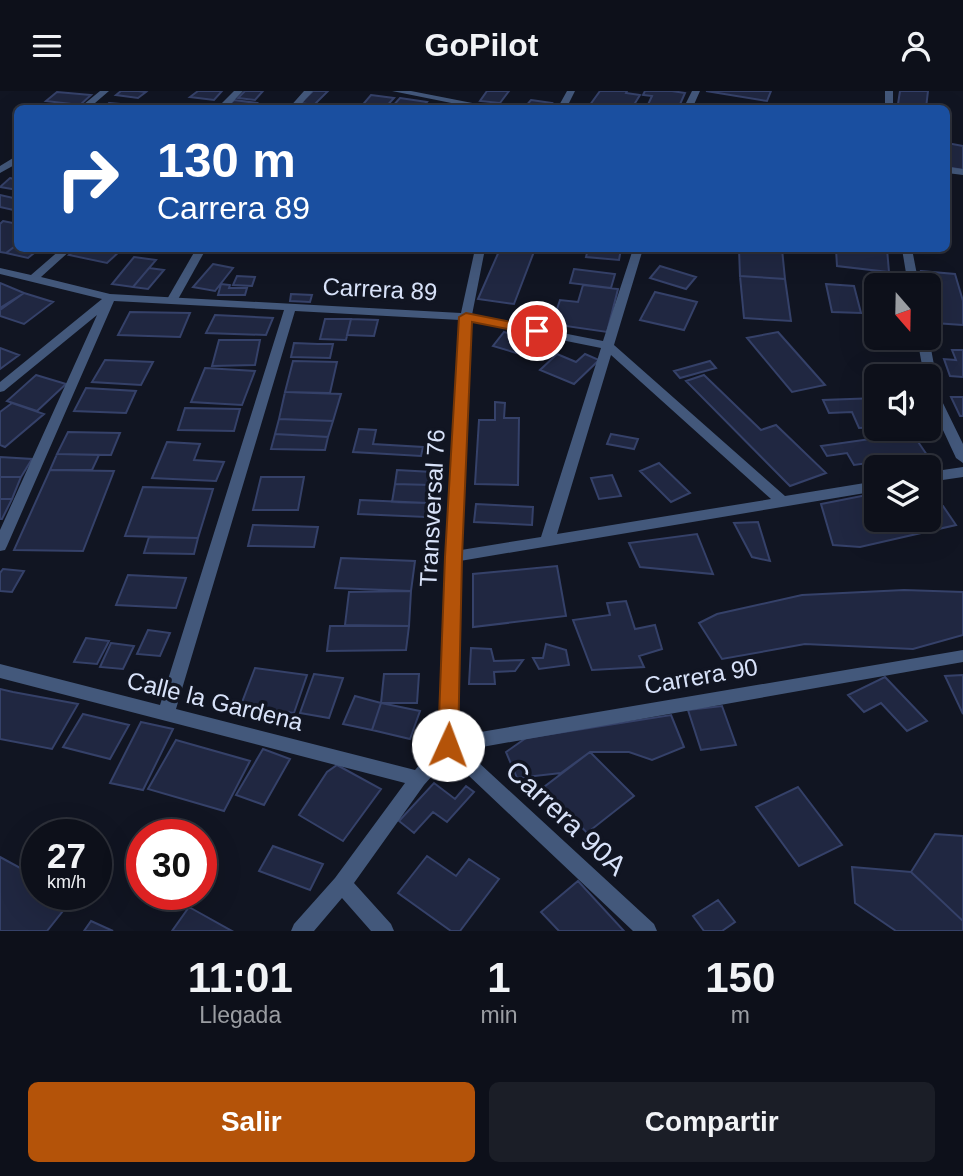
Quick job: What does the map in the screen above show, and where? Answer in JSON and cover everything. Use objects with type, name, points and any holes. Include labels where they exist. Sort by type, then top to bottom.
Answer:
[{"type":"street","points":[[87,105],[105,91]]},
{"type":"street","points":[[224,105],[239,91]]},
{"type":"street","points":[[296,105],[309,91]]},
{"type":"street","points":[[396,91],[476,105]]},
{"type":"street","points":[[33,279],[64,252]]},
{"type":"street","points":[[173,301],[199,252]]},
{"type":"street","name":"Transversal 76","points":[[448,745],[453,557],[466,317],[479,252]]},
{"type":"street","points":[[547,542],[637,252]]},
{"type":"street","points":[[908,252],[912,273]]},
{"type":"street","name":"Carrera 89","points":[[0,271],[110,297],[466,317],[608,346]]},
{"type":"street","points":[[0,387],[110,297]]},
{"type":"street","points":[[0,546],[110,297]]},
{"type":"street","points":[[166,714],[291,306]]},
{"type":"street","points":[[608,346],[783,502]]},
{"type":"street","points":[[925,350],[934,397],[963,458]]},
{"type":"street","points":[[941,475],[963,471]]},
{"type":"street","points":[[453,557],[864,488]]},
{"type":"street","name":"Carrera 90","points":[[448,745],[963,656]]},
{"type":"street","name":"Calle la Gardena","points":[[0,671],[418,779]]},
{"type":"street","points":[[301,931],[342,884],[418,779],[448,745]]},
{"type":"street","name":"Carrera 90A","points":[[448,745],[647,931]]},
{"type":"street","points":[[342,884],[384,931]]},
{"type":"building","points":[[121,91],[146,92],[138,98],[116,95]]},
{"type":"building","points":[[198,91],[222,91],[214,100],[190,97]]},
{"type":"building","points":[[245,91],[263,91],[255,100],[238,98]]},
{"type":"building","points":[[313,91],[328,91],[314,105],[300,103]]},
{"type":"building","points":[[487,91],[509,91],[500,103],[480,101]]},
{"type":"building","points":[[600,91],[627,91],[626,93],[640,95],[634,105],[590,105]]},
{"type":"building","points":[[645,91],[685,93],[680,105],[648,105],[652,96],[643,95]]},
{"type":"building","points":[[706,91],[771,91],[767,101]]},
{"type":"building","points":[[900,91],[928,91],[926,105],[898,104]]},
{"type":"building","points":[[57,92],[91,95],[80,105],[46,101]]},
{"type":"building","points":[[371,95],[394,98],[388,105],[362,105]]},
{"type":"building","points":[[400,98],[427,102],[424,105],[394,105]]},
{"type":"building","points":[[234,100],[257,103],[255,105],[228,105]]},
{"type":"building","points":[[531,100],[552,103],[551,105],[527,105]]},
{"type":"building","points":[[950,144],[963,146],[963,170],[950,168]]},
{"type":"building","points":[[10,178],[14,179],[14,189],[0,187]]},
{"type":"building","points":[[0,195],[14,198],[14,210],[0,207]]},
{"type":"building","points":[[3,221],[14,223],[14,247],[6,253],[0,252],[0,224]]},
{"type":"building","points":[[14,247],[14,252],[35,252],[28,258],[6,253]]},
{"type":"building","points":[[72,252],[119,252],[107,263],[69,255]]},
{"type":"building","points":[[499,252],[534,252],[514,304],[478,299]]},
{"type":"building","points":[[587,252],[620,252],[619,260],[586,257]]},
{"type":"building","points":[[739,252],[782,252],[785,279],[740,276]]},
{"type":"building","points":[[836,252],[887,252],[889,272],[837,266]]},
{"type":"building","points":[[134,257],[156,260],[133,287],[112,284]]},
{"type":"building","points":[[213,264],[233,268],[215,291],[193,287]]},
{"type":"building","points":[[660,266],[696,277],[686,289],[650,278]]},
{"type":"building","points":[[149,268],[164,270],[148,289],[133,287]]},
{"type":"building","points":[[574,269],[615,274],[611,288],[570,283]]},
{"type":"building","points":[[921,271],[955,274],[963,301],[963,325],[942,324],[942,273]]},
{"type":"building","points":[[237,276],[255,277],[252,286],[233,285]]},
{"type":"building","points":[[740,276],[785,279],[791,321],[744,318]]},
{"type":"building","points":[[0,283],[24,293],[0,308]]},
{"type":"building","points":[[221,284],[230,285],[229,288],[247,288],[245,295],[218,295]]},
{"type":"building","points":[[826,284],[854,286],[861,313],[832,312]]},
{"type":"building","points":[[583,285],[618,289],[607,332],[552,324],[560,300],[578,302]]},
{"type":"building","points":[[655,292],[697,302],[684,330],[640,320]]},
{"type":"building","points":[[24,293],[53,302],[24,324],[0,316],[0,310]]},
{"type":"building","points":[[291,294],[312,295],[310,302],[290,301]]},
{"type":"building","points":[[130,312],[190,313],[180,337],[118,335]]},
{"type":"building","points":[[215,315],[273,318],[266,335],[206,333]]},
{"type":"building","points":[[325,319],[351,319],[346,340],[320,339]]},
{"type":"building","points":[[351,319],[378,320],[374,336],[347,335]]},
{"type":"building","points":[[504,332],[531,340],[520,354],[493,346]]},
{"type":"building","points":[[778,332],[825,385],[792,392],[747,338]]},
{"type":"building","points":[[219,340],[260,340],[255,365],[212,366]]},
{"type":"building","points":[[294,343],[333,344],[330,358],[291,357]]},
{"type":"building","points":[[0,348],[19,355],[0,369]]},
{"type":"building","points":[[952,350],[963,350],[963,377],[950,376],[944,359],[956,360]]},
{"type":"building","points":[[557,354],[576,362],[585,354],[599,360],[574,384],[540,370]]},
{"type":"building","points":[[105,360],[153,362],[141,385],[92,382]]},
{"type":"building","points":[[293,361],[337,362],[330,393],[285,392]]},
{"type":"building","points":[[710,361],[716,368],[680,378],[674,371]]},
{"type":"building","points":[[205,368],[255,371],[242,405],[191,402]]},
{"type":"building","points":[[36,375],[66,384],[37,411],[7,401]]},
{"type":"building","points":[[704,375],[761,430],[776,425],[826,473],[790,486],[686,381]]},
{"type":"building","points":[[86,388],[136,391],[126,413],[74,411]]},
{"type":"building","points":[[285,392],[341,394],[333,421],[279,419]]},
{"type":"building","points":[[951,397],[963,397],[963,416],[960,416]]},
{"type":"building","points":[[864,398],[864,428],[859,428],[852,412],[829,413],[823,400]]},
{"type":"building","points":[[495,402],[505,403],[504,418],[519,418],[518,485],[475,484],[479,420],[495,420]]},
{"type":"building","points":[[12,403],[44,414],[5,447],[0,445],[0,412]]},
{"type":"building","points":[[185,408],[240,409],[234,431],[178,430]]},
{"type":"building","points":[[279,419],[333,421],[328,437],[275,434]]},
{"type":"building","points":[[359,429],[376,430],[373,444],[423,447],[421,456],[353,452]]},
{"type":"building","points":[[68,432],[120,433],[111,455],[57,454]]},
{"type":"building","points":[[275,434],[328,437],[325,450],[271,449]]},
{"type":"building","points":[[611,434],[638,439],[634,449],[607,444]]},
{"type":"building","points":[[864,440],[917,441],[927,455],[864,455],[864,464],[854,465],[847,453],[827,456],[821,446]]},
{"type":"building","points":[[167,442],[200,444],[194,460],[224,462],[216,481],[152,478]]},
{"type":"building","points":[[57,454],[99,455],[92,470],[50,470]]},
{"type":"building","points":[[0,457],[32,459],[21,477],[0,477]]},
{"type":"building","points":[[659,463],[690,493],[671,502],[640,471]]},
{"type":"building","points":[[50,470],[114,471],[83,551],[14,550]]},
{"type":"building","points":[[397,470],[432,472],[430,485],[395,484]]},
{"type":"building","points":[[612,475],[621,496],[599,499],[591,478]]},
{"type":"building","points":[[0,477],[21,477],[12,499],[0,499]]},
{"type":"building","points":[[261,477],[304,477],[298,510],[253,510]]},
{"type":"building","points":[[395,484],[430,485],[427,503],[392,502]]},
{"type":"building","points":[[143,487],[213,489],[198,538],[125,536]]},
{"type":"building","points":[[864,496],[864,532],[925,532],[860,547],[833,545],[821,504]]},
{"type":"building","points":[[0,499],[12,499],[2,519],[0,519]]},
{"type":"building","points":[[360,500],[427,503],[426,517],[358,514]]},
{"type":"building","points":[[476,504],[533,507],[532,525],[474,522]]},
{"type":"building","points":[[941,506],[943,506],[956,525],[941,528]]},
{"type":"building","points":[[758,522],[770,561],[752,557],[734,523]]},
{"type":"building","points":[[253,525],[318,527],[314,547],[248,546]]},
{"type":"building","points":[[697,534],[713,574],[640,567],[629,543]]},
{"type":"building","points":[[149,537],[198,538],[194,554],[144,553]]},
{"type":"building","points":[[341,558],[415,561],[411,591],[335,588]]},
{"type":"building","points":[[557,566],[566,616],[473,627],[473,574]]},
{"type":"building","points":[[3,569],[24,571],[12,592],[0,591],[0,573]]},
{"type":"building","points":[[128,575],[186,578],[176,608],[116,605]]},
{"type":"building","points":[[904,590],[963,592],[963,635],[913,649],[805,644],[722,659],[699,623],[717,614],[802,595]]},
{"type":"building","points":[[411,591],[409,626],[345,625],[349,592]]},
{"type":"building","points":[[626,601],[635,629],[655,625],[662,649],[639,656],[644,667],[592,670],[573,620],[610,615],[607,603]]},
{"type":"building","points":[[330,626],[409,626],[406,650],[327,651]]},
{"type":"building","points":[[148,630],[170,633],[160,656],[137,654]]},
{"type":"building","points":[[86,638],[109,641],[97,664],[74,662]]},
{"type":"building","points":[[111,643],[134,646],[123,669],[100,667]]},
{"type":"building","points":[[546,644],[566,650],[569,665],[539,669],[533,658],[543,658]]},
{"type":"building","points":[[471,648],[491,649],[494,661],[523,660],[515,671],[494,672],[495,684],[469,684]]},
{"type":"building","points":[[255,668],[307,675],[294,713],[241,705]]},
{"type":"building","points":[[314,674],[343,678],[329,718],[300,713]]},
{"type":"building","points":[[384,674],[419,674],[417,703],[381,703]]},
{"type":"building","points":[[963,675],[963,714],[945,676]]},
{"type":"building","points":[[885,677],[927,721],[907,731],[881,703],[864,712],[848,695]]},
{"type":"building","points":[[0,689],[78,704],[52,749],[0,739]]},
{"type":"building","points":[[355,696],[381,703],[372,730],[343,724]]},
{"type":"building","points":[[381,703],[420,711],[410,739],[372,730]]},
{"type":"building","points":[[722,706],[736,745],[701,750],[688,710]]},
{"type":"building","points":[[83,714],[129,725],[110,759],[63,747]]},
{"type":"building","points":[[671,715],[684,747],[652,760],[629,752],[590,752],[561,773],[517,778],[506,752],[526,738]]},
{"type":"building","points":[[141,722],[173,729],[143,790],[110,783]]},
{"type":"building","points":[[176,740],[250,761],[224,811],[148,789]]},
{"type":"building","points":[[263,749],[290,759],[264,805],[236,795]]},
{"type":"building","points":[[590,752],[634,796],[587,833],[544,787]]},
{"type":"building","points":[[337,765],[381,789],[343,841],[299,815],[327,772]]},
{"type":"building","points":[[434,783],[455,799],[466,786],[474,792],[447,822],[433,812],[414,833],[399,821]]},
{"type":"building","points":[[798,787],[842,845],[799,866],[756,807]]},
{"type":"building","points":[[935,834],[963,836],[963,921],[911,872]]},
{"type":"building","points":[[273,846],[323,864],[310,890],[259,871]]},
{"type":"building","points":[[427,856],[456,876],[469,859],[499,879],[460,931],[451,931],[398,893]]},
{"type":"building","points":[[0,857],[21,868],[21,910],[64,910],[47,931],[0,931]]},
{"type":"building","points":[[852,867],[911,872],[963,921],[963,931],[896,931],[855,903]]},
{"type":"building","points":[[578,881],[624,931],[559,931],[541,912]]},
{"type":"building","points":[[718,900],[735,922],[722,931],[704,931],[693,916]]},
{"type":"building","points":[[187,910],[194,910],[232,931],[172,931]]},
{"type":"building","points":[[91,921],[113,931],[84,931]]},
{"type":"route","points":[[448,745],[453,557],[466,317],[537,331]]}]
